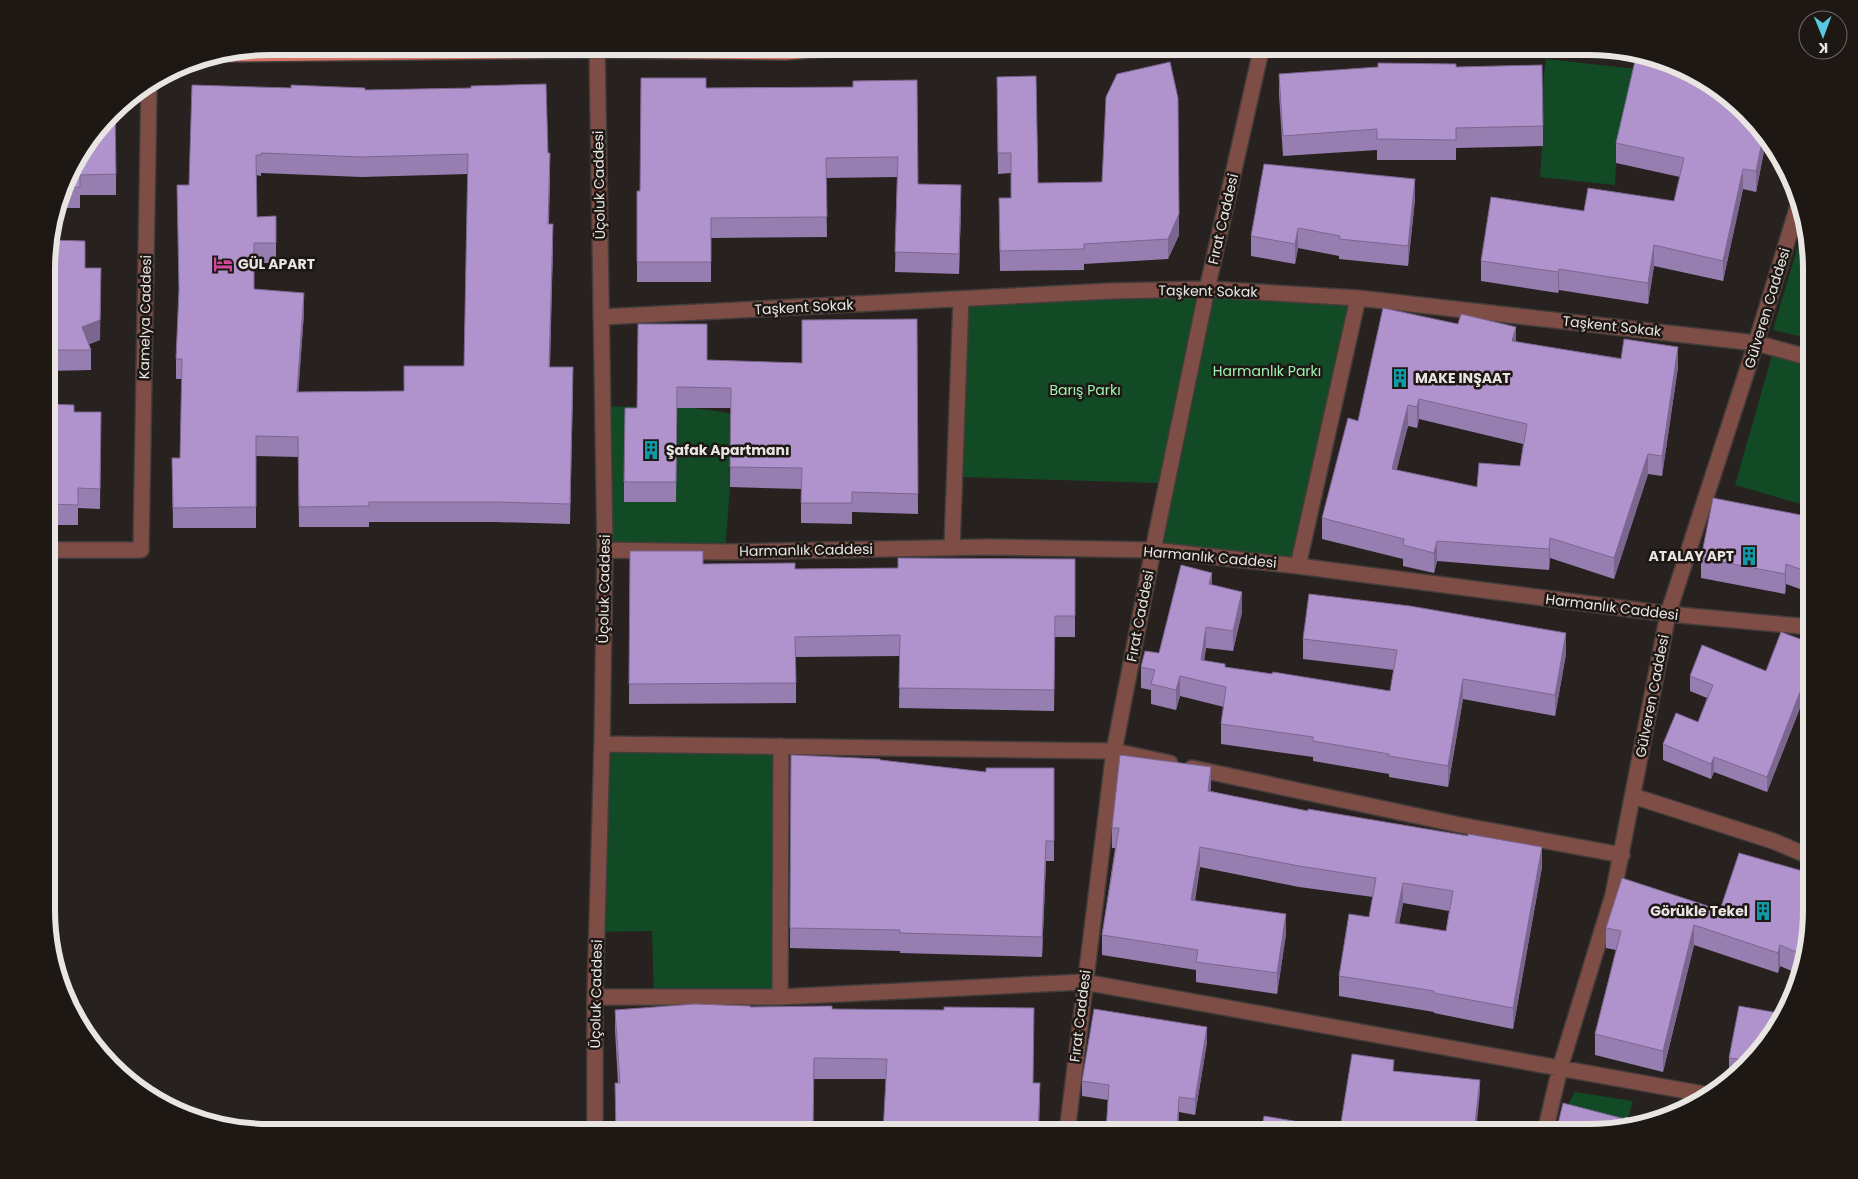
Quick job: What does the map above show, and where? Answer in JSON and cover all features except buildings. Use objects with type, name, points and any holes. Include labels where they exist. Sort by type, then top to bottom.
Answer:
[{"type":"street","name":"Üçoluk Caddesi","points":[[595,1124],[595,998],[605,550],[597,55]]},
{"type":"street","name":"Fırat Caddesi","points":[[1068,1124],[1114,751],[1207,289],[1260,55]]},
{"type":"street","name":"Kamelya Caddesi","points":[[55,550],[141,550],[149,92]]},
{"type":"street","name":"Gülveren Caddesi","points":[[1547,1124],[1560,1068],[1613,896],[1668,614],[1796,214]]},
{"type":"street","name":"Taşkent Sokak","points":[[602,317],[1111,291],[1207,289],[1358,298],[1756,343],[1803,356]]},
{"type":"street","points":[[1298,566],[1358,298]]},
{"type":"street","points":[[952,548],[961,299]]},
{"type":"street","name":"Harmanlık Caddesi","points":[[605,550],[725,552],[952,548],[1153,550],[1298,566],[1668,614],[1803,626]]},
{"type":"street","points":[[602,744],[1114,751],[1460,825],[1622,855]]},
{"type":"street","points":[[780,997],[781,746]]},
{"type":"street","points":[[1633,796],[1773,842],[1803,854]]},
{"type":"street","points":[[595,998],[780,997],[1084,982],[1699,1093]]},
{"type":"green space","points":[[1546,59],[1637,69],[1616,163],[1615,185],[1540,177],[1543,88]]},
{"type":"green space","points":[[1800,237],[1803,255],[1803,337],[1773,330]]},
{"type":"green space","name":"Harmanlık Parkı","points":[[1212,294],[1351,304],[1294,560],[1161,546]]},
{"type":"green space","name":"Barış Parkı","points":[[1200,296],[1158,483],[960,477],[966,307],[1109,298]]},
{"type":"green space","points":[[1772,355],[1803,364],[1803,505],[1735,485]]},
{"type":"green space","points":[[603,406],[700,409],[731,414],[730,487],[725,552],[605,550]]},
{"type":"green space","points":[[602,744],[781,746],[780,997],[654,997],[652,931],[597,932]]},
{"type":"green space","points":[[1575,1092],[1633,1101],[1627,1121],[1613,1123],[1563,1113]]},
{"type":"place","name":"GÜL APART","points":[[223,264]]},
{"type":"place","name":"MAKE INŞAAT","points":[[1400,378]]},
{"type":"place","name":"Şafak Apartmanı","points":[[651,450]]},
{"type":"place","name":"ATALAY APT","points":[[1749,556]]},
{"type":"place","name":"Görükle Tekel","points":[[1763,911]]}]
